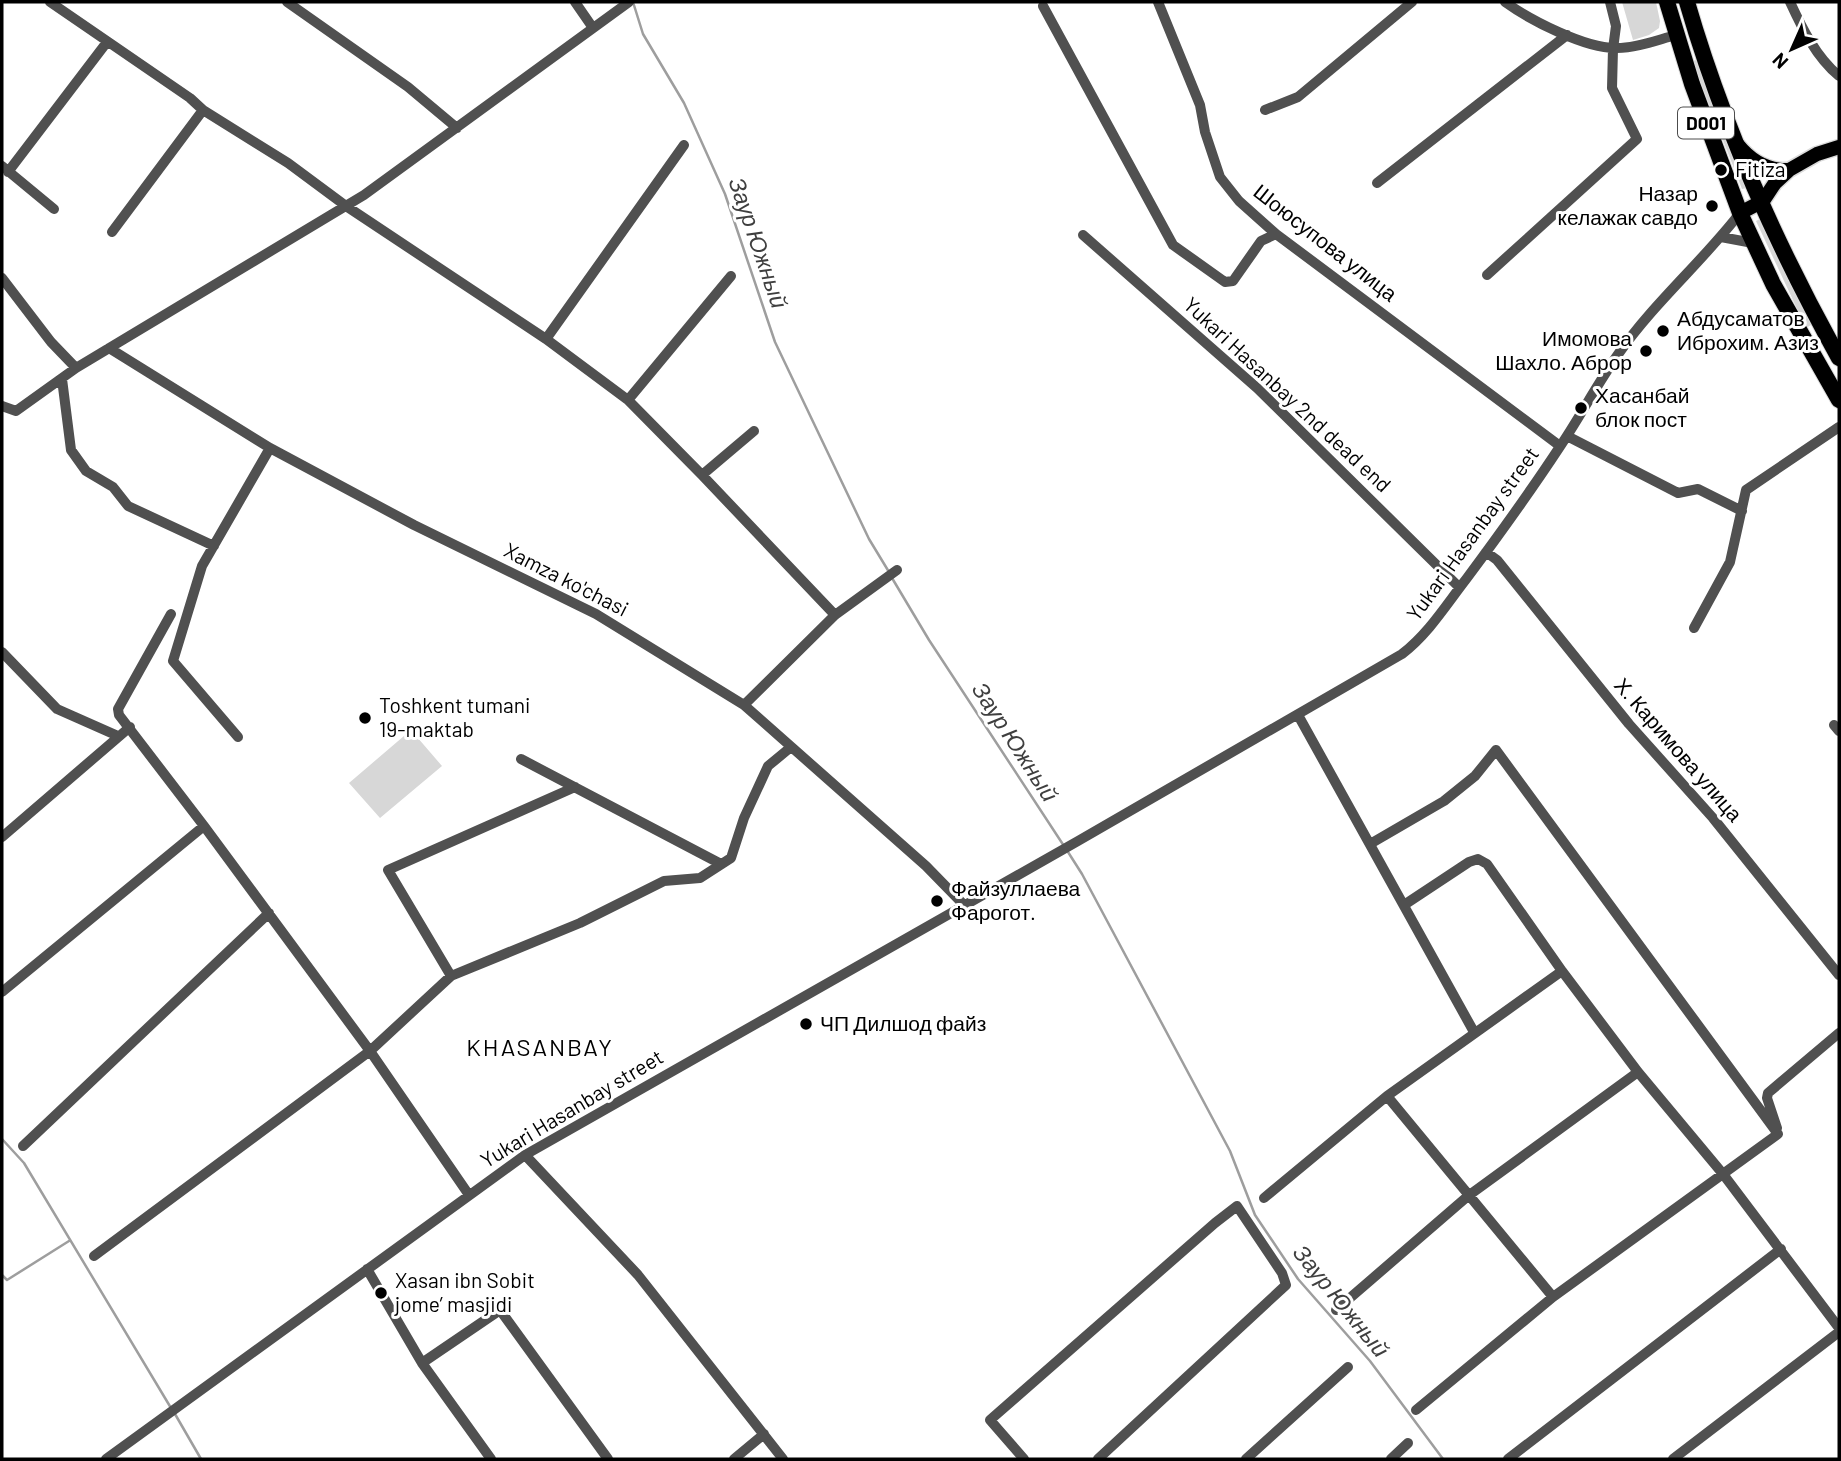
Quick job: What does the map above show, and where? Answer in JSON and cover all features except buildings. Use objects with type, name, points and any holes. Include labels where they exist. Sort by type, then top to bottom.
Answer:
[{"type":"highway","name":"D001","points":[[1667,2],[1678,42],[1753,243],[1839,400]]},
{"type":"highway","name":"D001","points":[[1687,2],[1737,143],[1763,201],[1832,337],[1839,358]]},
{"type":"highway","points":[[1678,42],[1700,44]]},
{"type":"highway","points":[[1807,344],[1832,337]]},
{"type":"main road","points":[[1737,143],[1748,156],[1761,165],[1774,170],[1789,170]]},
{"type":"main road","points":[[1740,212],[1763,201],[1775,183],[1789,170],[1817,154],[1839,147]]},
{"type":"street","points":[[287,2],[408,87],[457,128]]},
{"type":"street","points":[[575,2],[593,28]]},
{"type":"street","points":[[2,407],[16,411],[75,368],[346,206],[629,2]]},
{"type":"street","name":"Шоюсупова улица","points":[[1158,2],[1200,105],[1205,132],[1220,177],[1239,201],[1276,234],[1564,441],[1678,494],[1698,489],[1742,511]]},
{"type":"street","points":[[1265,110],[1298,97],[1412,2]]},
{"type":"street","points":[[1505,2],[1587,44],[1612,49],[1678,42]]},
{"type":"street","points":[[1487,275],[1637,139],[1612,88],[1612,49],[1616,26],[1610,2]]},
{"type":"street","points":[[1790,2],[1804,33],[1831,70],[1839,76]]},
{"type":"street","points":[[57,4],[203,110],[288,163],[346,206],[546,339],[628,400],[835,615]]},
{"type":"street","points":[[1043,6],[1173,244],[1225,282],[1233,281],[1261,242],[1276,234]]},
{"type":"street","points":[[1377,183],[1567,35]]},
{"type":"street","points":[[54,209],[5,169],[107,42]]},
{"type":"street","points":[[112,232],[203,110]]},
{"type":"street","points":[[546,339],[684,145]]},
{"type":"street","name":"Yukari Hasanbay street","points":[[106,1459],[524,1155],[1387,664],[1410,647],[1431,626],[1486,552],[1564,441],[1595,387],[1622,349],[1740,212]]},
{"type":"street","name":"Yukari Hasanbay 2nd dead end","points":[[1083,235],[1257,388],[1460,587]]},
{"type":"street","points":[[1721,237],[1753,243]]},
{"type":"street","points":[[628,400],[731,276]]},
{"type":"street","points":[[2,278],[51,342],[75,368]]},
{"type":"street","name":"Xamza ko'chasi","points":[[109,348],[270,449],[414,525],[596,614],[744,705],[926,866],[964,905]]},
{"type":"street","points":[[62,379],[71,450],[86,471],[113,487],[128,506],[214,546]]},
{"type":"street","points":[[1693,628],[1730,562],[1746,489],[1839,427]]},
{"type":"street","points":[[702,475],[754,431]]},
{"type":"street","points":[[238,737],[173,662],[202,566],[270,449]]},
{"type":"street","name":"Х. Каримова улица","points":[[1486,552],[1497,560],[1629,724],[1713,818],[1839,975]]},
{"type":"street","points":[[744,705],[835,615],[897,570]]},
{"type":"street","points":[[171,614],[118,709],[119,715],[370,1051],[469,1195]]},
{"type":"street","points":[[2,652],[57,709],[118,736]]},
{"type":"street","points":[[1298,715],[1474,1032]]},
{"type":"street","points":[[2,836],[130,727]]},
{"type":"street","points":[[94,1255],[370,1051],[451,976],[580,923],[664,881],[700,878],[731,858],[744,817],[768,766],[791,747]]},
{"type":"street","points":[[1370,844],[1444,802],[1475,776],[1496,750],[1778,1135]]},
{"type":"street","points":[[521,759],[721,864]]},
{"type":"street","points":[[451,976],[388,870],[575,787]]},
{"type":"street","points":[[2,992],[204,826]]},
{"type":"street","points":[[1404,905],[1469,862],[1478,859],[1487,864],[1562,971],[1638,1072],[1723,1174],[1839,1330],[1673,1459]]},
{"type":"street","points":[[23,1146],[269,913]]},
{"type":"street","points":[[1264,1198],[1387,1096],[1562,971]]},
{"type":"street","points":[[1755,1103],[1767,1098],[1772,1088],[1839,1033]]},
{"type":"street","points":[[1336,1310],[1468,1196],[1638,1072]]},
{"type":"street","points":[[1387,1096],[1553,1297]]},
{"type":"street","points":[[1767,1098],[1778,1135]]},
{"type":"street","points":[[1416,1410],[1553,1297],[1778,1135]]},
{"type":"street","points":[[524,1155],[638,1275],[783,1459]]},
{"type":"street","points":[[1024,1459],[990,1420],[1237,1206],[1283,1273],[1286,1284],[1098,1459]]},
{"type":"street","points":[[1508,1459],[1781,1249]]},
{"type":"street","points":[[367,1269],[422,1363],[491,1459]]},
{"type":"street","points":[[422,1363],[500,1310],[608,1459]]},
{"type":"street","points":[[1246,1459],[1348,1367]]},
{"type":"street","points":[[734,1459],[764,1434]]},
{"type":"street","points":[[1391,1459],[1408,1443]]},
{"type":"shaded area","points":[[1622,2],[1656,2],[1659,28],[1649,35],[1633,40]]},
{"type":"shaded area","points":[[1697,60],[1747,188],[1742,189],[1692,61]]},
{"type":"shaded area","points":[[1760,219],[1811,325],[1806,328],[1756,221]]},
{"type":"shaded area","points":[[411,730],[442,766],[380,818],[349,783]]},
{"type":"waterway","name":"Заур Южный","points":[[633,2],[643,34],[684,103],[725,194],[775,342],[869,539],[889,572]]},
{"type":"waterway","name":"Заур Южный","points":[[892,578],[929,640],[1064,846]]},
{"type":"waterway","name":"Заур Южный","points":[[1068,852],[1230,1151],[1255,1215],[1298,1279],[1370,1361],[1443,1459]]},
{"type":"waterway","points":[[2,1139],[24,1163],[171,1408]]},
{"type":"waterway","points":[[2,1275],[7,1280],[69,1241]]},
{"type":"waterway","points":[[175,1414],[201,1459]]},
{"type":"place","name":"Fitiza","points":[[1721,170]]},
{"type":"place","name":"Назар келажак савдо","points":[[1712,206]]},
{"type":"place","name":"Абдусаматов Иброхим. Азиз","points":[[1663,331]]},
{"type":"place","name":"Имомова Шахло. Аброр","points":[[1646,351]]},
{"type":"place","name":"Хасанбай блок пост","points":[[1581,408]]},
{"type":"place","name":"Toshkent tumani 19-maktab","points":[[365,718]]},
{"type":"place","name":"Файзуллаева Фарогот.","points":[[937,901]]},
{"type":"place","name":"ЧП Дилшод файз","points":[[806,1024]]},
{"type":"place","name":"Xasan ibn Sobit jome’ masjidi","points":[[381,1293]]},
{"type":"district","name":"KHASANBAY","points":[[540,1048]]}]
